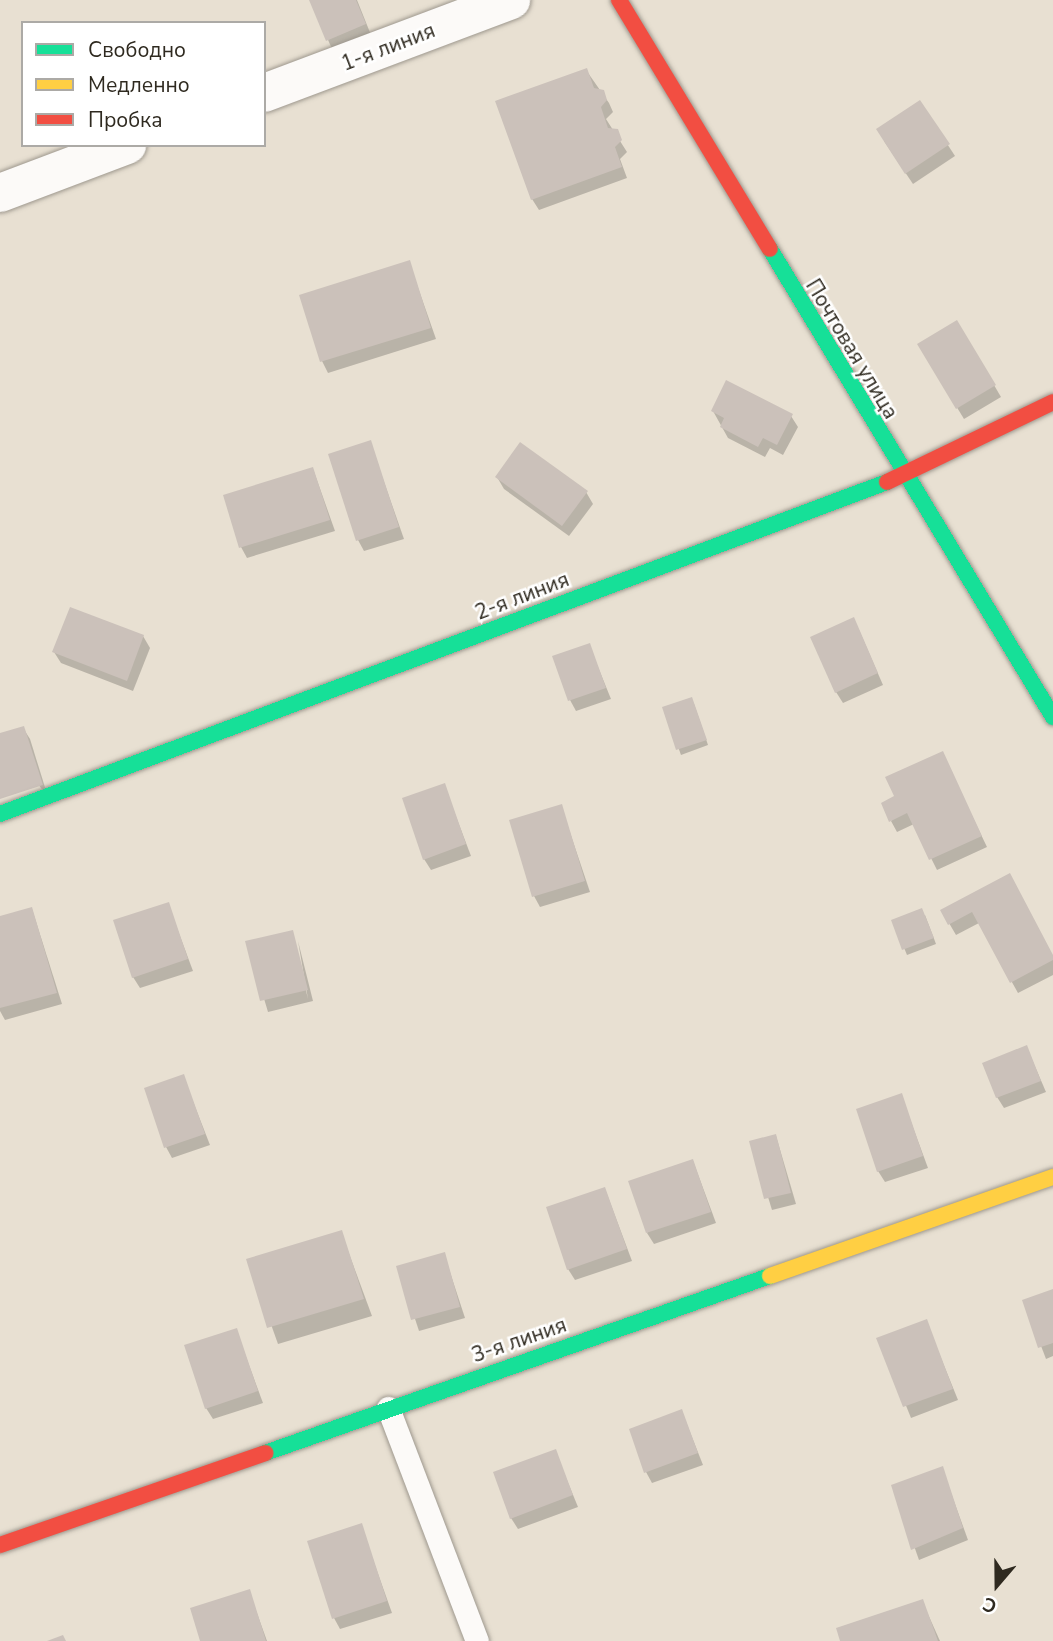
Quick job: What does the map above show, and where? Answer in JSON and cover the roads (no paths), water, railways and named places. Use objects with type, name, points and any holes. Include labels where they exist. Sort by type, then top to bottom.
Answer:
[{"type":"street","name":"1-я линия","points":[[266,92],[511,0]]},
{"type":"street","name":"Почтовая улица","points":[[619,0],[904,476],[1053,717]]},
{"type":"street","points":[[0,193],[122,147]]},
{"type":"street","name":"2-я линия","points":[[0,814],[904,476],[1053,402]]},
{"type":"street","name":"3-я линия","points":[[0,1545],[1053,1177]]},
{"type":"lane","points":[[388,1408],[477,1641]]}]
